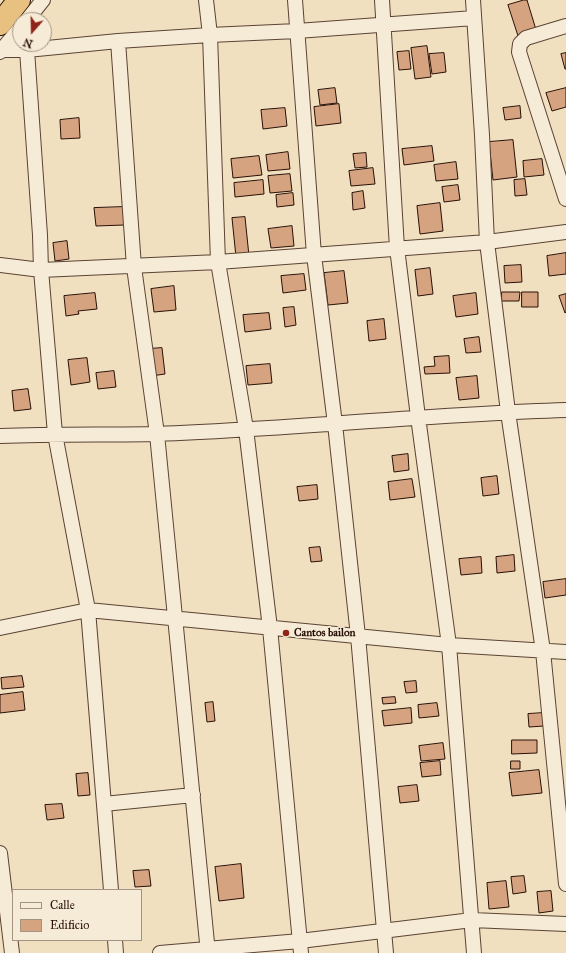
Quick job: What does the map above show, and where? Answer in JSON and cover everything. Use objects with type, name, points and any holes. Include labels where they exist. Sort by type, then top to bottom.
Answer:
[{"type":"highway","points":[[0,24],[19,0]]},
{"type":"street","points":[[33,12],[43,0]]},
{"type":"street","points":[[206,0],[210,34],[218,262],[246,429],[270,628],[300,947]]},
{"type":"street","points":[[295,0],[314,255],[335,424],[358,636],[386,953]]},
{"type":"street","points":[[382,0],[397,248],[449,644],[474,953]]},
{"type":"street","points":[[473,0],[487,242],[508,412],[543,651],[566,884]]},
{"type":"street","points":[[52,48],[210,34],[297,31],[474,18]]},
{"type":"street","points":[[566,26],[526,38],[520,44],[519,52],[566,199]]},
{"type":"street","points":[[1,51],[12,38]]},
{"type":"street","points":[[118,41],[134,267],[157,434],[208,951]]},
{"type":"street","points":[[1,51],[12,51]]},
{"type":"street","points":[[27,52],[40,235],[40,270],[56,434],[88,610],[111,889]]},
{"type":"street","points":[[0,265],[40,270],[134,267],[487,242],[566,232]]},
{"type":"street","points":[[0,436],[56,434],[157,434],[335,424],[418,417],[566,410]]},
{"type":"street","points":[[0,628],[88,610],[449,644],[566,652]]},
{"type":"street","points":[[104,804],[193,795]]},
{"type":"street","points":[[0,853],[12,953]]},
{"type":"street","points":[[160,953],[300,947],[384,931],[472,920],[566,924]]},
{"type":"street","points":[[115,941],[116,953]]},
{"type":"building","points":[[527,0],[537,33],[519,39],[508,5]]},
{"type":"building","points":[[427,46],[431,77],[415,79],[411,48]]},
{"type":"building","points":[[409,51],[411,69],[399,70],[397,52]]},
{"type":"building","points":[[444,53],[446,72],[432,74],[429,54]]},
{"type":"building","points":[[566,53],[566,69],[565,69],[561,54]]},
{"type":"building","points":[[335,88],[337,103],[320,105],[318,90]]},
{"type":"building","points":[[566,88],[566,107],[552,111],[546,93]]},
{"type":"building","points":[[339,104],[341,123],[316,126],[314,107]]},
{"type":"building","points":[[520,106],[521,118],[505,120],[503,108]]},
{"type":"building","points":[[285,108],[287,126],[263,129],[261,110]]},
{"type":"building","points":[[79,118],[80,138],[61,139],[60,120]]},
{"type":"building","points":[[513,140],[517,177],[493,180],[489,142]]},
{"type":"building","points":[[432,146],[434,161],[404,165],[402,149]]},
{"type":"building","points":[[288,152],[290,169],[268,171],[266,155]]},
{"type":"building","points":[[366,153],[367,167],[355,168],[353,154]]},
{"type":"building","points":[[259,156],[262,175],[233,178],[231,159]]},
{"type":"building","points":[[542,159],[544,175],[524,177],[523,161]]},
{"type":"building","points":[[456,162],[458,179],[436,181],[434,165]]},
{"type":"building","points":[[373,168],[375,184],[351,186],[349,171]]},
{"type":"building","points":[[290,174],[292,191],[270,193],[268,176]]},
{"type":"building","points":[[525,179],[527,195],[515,196],[514,180]]},
{"type":"building","points":[[263,180],[264,194],[235,197],[234,183]]},
{"type":"building","points":[[458,185],[460,200],[444,202],[442,187]]},
{"type":"building","points":[[363,191],[365,208],[353,210],[352,193]]},
{"type":"building","points":[[293,193],[294,205],[277,207],[276,195]]},
{"type":"building","points":[[440,203],[443,231],[420,234],[417,206]]},
{"type":"building","points":[[123,207],[124,225],[96,226],[94,208]]},
{"type":"building","points":[[245,217],[249,256],[236,257],[232,218]]},
{"type":"building","points":[[292,226],[294,246],[271,248],[268,229]]},
{"type":"building","points":[[67,241],[69,259],[55,261],[53,243]]},
{"type":"building","points":[[566,253],[566,274],[549,276],[547,256]]},
{"type":"building","points":[[521,265],[522,282],[505,283],[504,266]]},
{"type":"building","points":[[430,268],[433,294],[418,296],[415,270]]},
{"type":"building","points":[[344,271],[348,303],[328,305],[324,273]]},
{"type":"building","points":[[304,274],[306,290],[283,293],[281,276]]},
{"type":"building","points":[[174,286],[176,310],[154,312],[151,289]]},
{"type":"building","points":[[502,292],[520,292],[519,301],[502,301]]},
{"type":"building","points":[[522,292],[538,292],[538,307],[522,307]]},
{"type":"building","points":[[95,293],[97,309],[78,311],[79,314],[66,316],[64,296]]},
{"type":"building","points":[[476,293],[478,314],[456,317],[453,296]]},
{"type":"building","points":[[566,294],[566,312],[565,313],[559,296]]},
{"type":"building","points":[[294,307],[296,325],[285,327],[283,308]]},
{"type":"building","points":[[269,313],[271,329],[245,332],[243,315]]},
{"type":"building","points":[[384,319],[386,339],[369,341],[367,321]]},
{"type":"building","points":[[479,337],[481,352],[466,353],[464,339]]},
{"type":"building","points":[[162,348],[165,374],[151,376],[148,349]]},
{"type":"building","points":[[449,356],[450,373],[425,374],[424,367],[435,366],[434,357]]},
{"type":"building","points":[[87,358],[90,382],[71,385],[68,360]]},
{"type":"building","points":[[270,364],[272,383],[248,385],[246,366]]},
{"type":"building","points":[[114,371],[116,387],[98,389],[96,373]]},
{"type":"building","points":[[477,376],[479,398],[459,400],[456,378]]},
{"type":"building","points":[[28,389],[31,409],[14,411],[12,391]]},
{"type":"building","points":[[408,454],[409,470],[394,472],[392,456]]},
{"type":"building","points":[[497,476],[499,494],[483,496],[481,478]]},
{"type":"building","points":[[412,479],[415,497],[390,500],[388,482]]},
{"type":"building","points":[[317,485],[318,499],[299,501],[297,487]]},
{"type":"building","points":[[320,547],[322,561],[311,562],[309,548]]},
{"type":"building","points":[[514,555],[515,571],[497,573],[496,557]]},
{"type":"building","points":[[481,557],[482,573],[461,575],[459,559]]},
{"type":"building","points":[[566,579],[566,595],[545,598],[543,582]]},
{"type":"building","points":[[22,676],[24,687],[2,689],[1,678]]},
{"type":"building","points":[[416,681],[417,692],[406,693],[404,682]]},
{"type":"building","points":[[23,692],[25,710],[0,713],[0,695]]},
{"type":"building","points":[[395,697],[396,703],[383,704],[382,698]]},
{"type":"building","points":[[213,702],[215,721],[207,722],[205,703]]},
{"type":"building","points":[[437,703],[439,716],[419,718],[418,705]]},
{"type":"building","points":[[411,708],[412,723],[384,726],[382,711]]},
{"type":"building","points":[[543,713],[544,726],[529,727],[528,714]]},
{"type":"building","points":[[512,740],[537,740],[537,753],[512,754]]},
{"type":"building","points":[[443,743],[445,759],[421,761],[419,746]]},
{"type":"building","points":[[440,761],[441,775],[422,777],[420,763]]},
{"type":"building","points":[[511,761],[520,761],[520,769],[511,769]]},
{"type":"building","points":[[539,770],[542,793],[512,796],[509,773]]},
{"type":"building","points":[[88,773],[90,795],[78,796],[76,774]]},
{"type":"building","points":[[417,785],[419,801],[400,803],[398,787]]},
{"type":"building","points":[[62,804],[64,818],[47,820],[45,805]]},
{"type":"building","points":[[241,864],[244,898],[219,901],[215,867]]},
{"type":"building","points":[[149,870],[151,886],[135,887],[133,871]]},
{"type":"building","points":[[524,876],[526,892],[513,894],[511,877]]},
{"type":"building","points":[[506,881],[509,907],[489,909],[487,883]]},
{"type":"building","points":[[551,891],[553,911],[539,913],[537,892]]},
{"type":"place","name":"Cantos bailon","points":[[286,633]]}]
